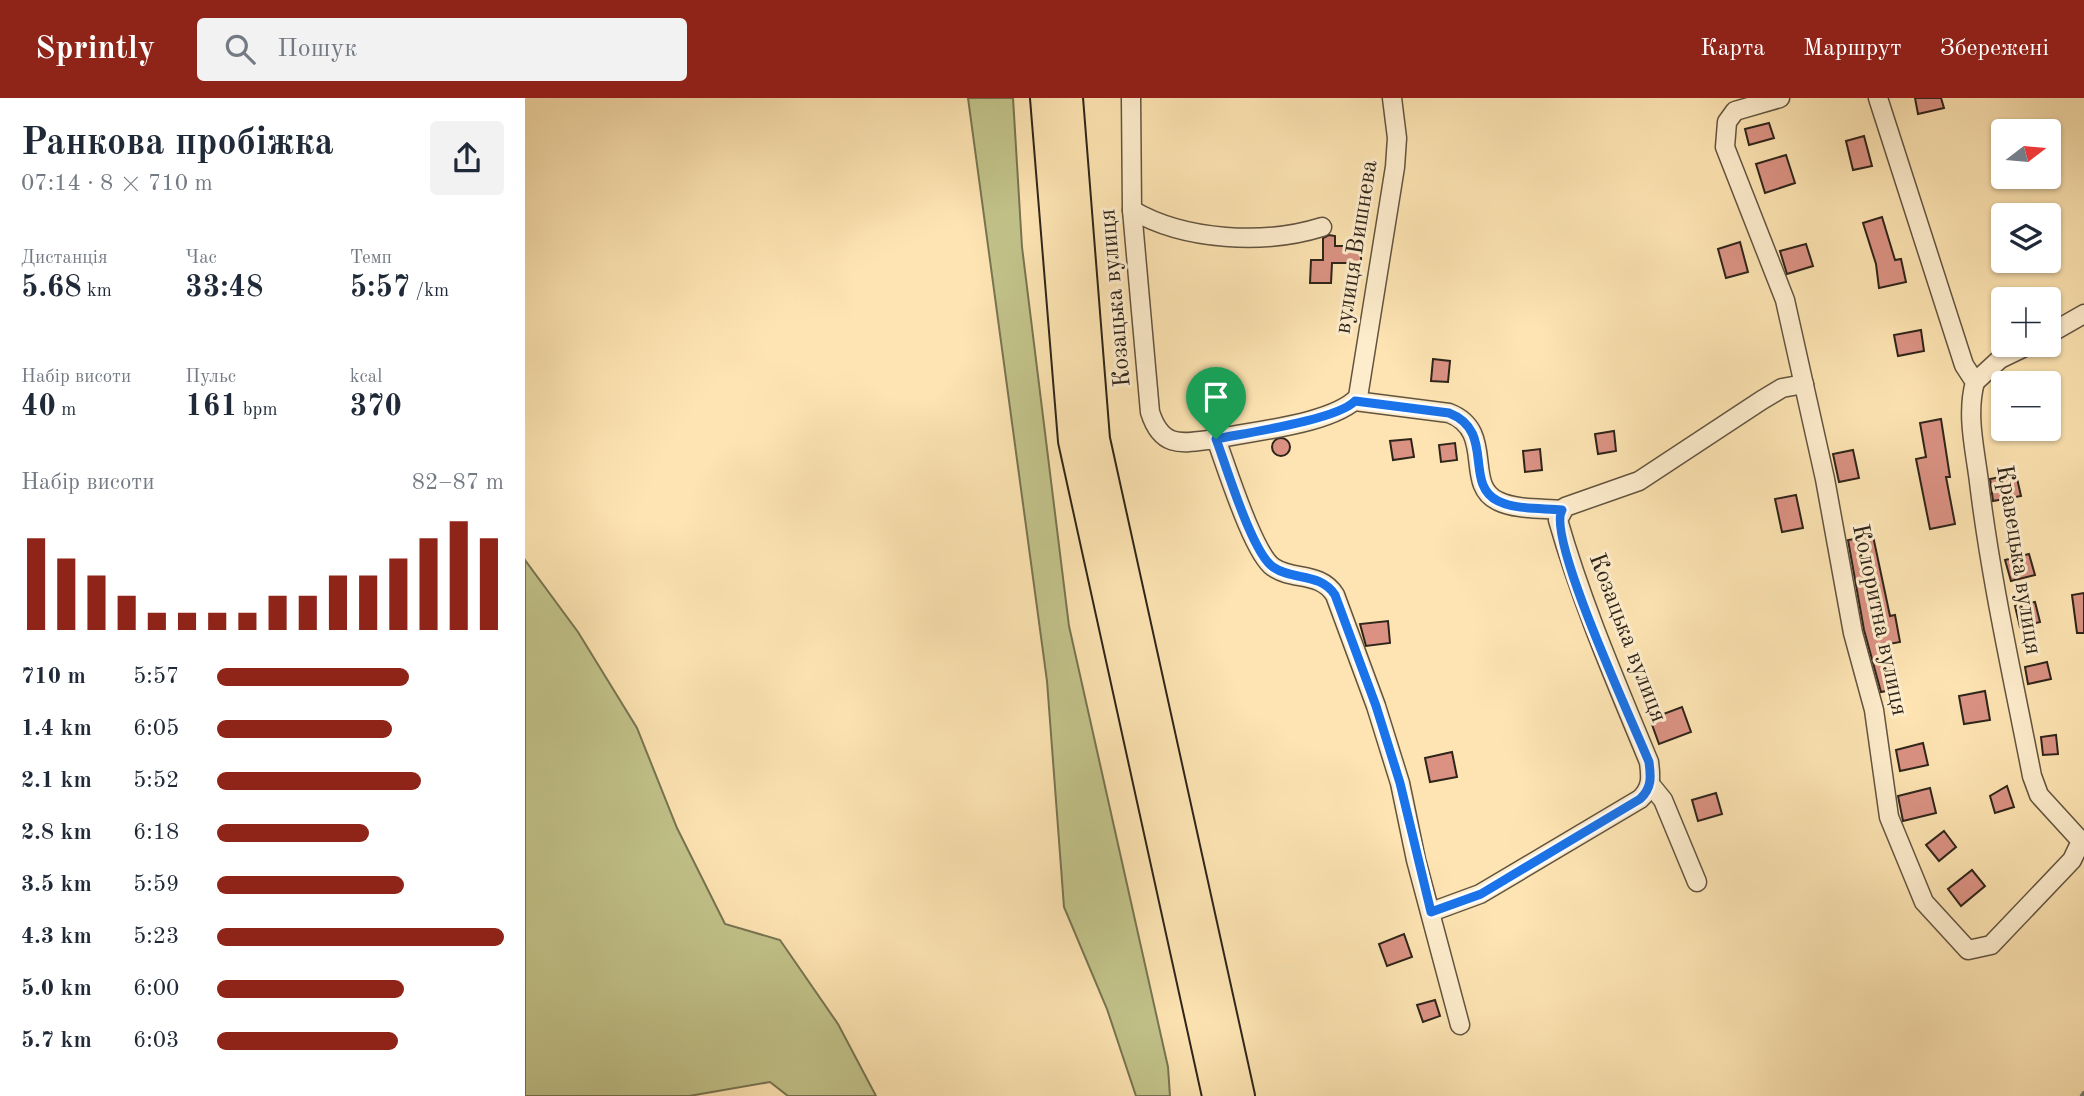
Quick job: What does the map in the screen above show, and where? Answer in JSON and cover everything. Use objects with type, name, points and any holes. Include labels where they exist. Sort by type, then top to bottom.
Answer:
[{"type":"highway","points":[[1044,98],[1072,441],[1216,1096]]},
{"type":"highway","points":[[1069,98],[1096,439],[1241,1096]]},
{"type":"street","name":"Козацька вулиця","points":[[1131,98],[1132,210],[1150,412],[1154,426],[1163,437],[1175,443],[1216,439],[1328,415],[1349,408],[1355,401]]},
{"type":"street","name":"вулиця Вишнева","points":[[1355,401],[1362,376],[1395,167],[1397,138],[1392,98]]},
{"type":"street","name":"Колоритна вулиця","points":[[1780,98],[1735,111],[1727,122],[1725,147],[1784,300],[1828,491],[1853,633],[1874,710],[1889,817],[1924,902],[1968,950],[1991,945],[2072,860],[2081,841],[2066,825]]},
{"type":"street","points":[[1878,98],[1964,365],[1975,382],[2004,357]]},
{"type":"street","points":[[1132,210],[1165,226],[1207,233],[1270,236],[1303,233],[1322,227]]},
{"type":"street","points":[[2061,327],[2084,314]]},
{"type":"street","name":"Кравецька вулиця","points":[[1975,382],[1970,400],[1971,420],[1986,539],[2032,776],[2039,795],[2066,825]]},
{"type":"street","points":[[1355,401],[1449,413],[1462,418],[1472,428],[1476,438],[1484,486],[1489,495],[1505,504],[1562,510],[1573,502],[1639,481],[1782,388],[1804,384]]},
{"type":"street","points":[[1216,439],[1265,560],[1288,574],[1322,582],[1335,595],[1392,757],[1460,1025]]},
{"type":"street","name":"Козацька вулиця","points":[[1562,510],[1559,520],[1573,573],[1602,655],[1649,762],[1650,784],[1663,800],[1697,882]]},
{"type":"street","points":[[1431,912],[1481,894],[1640,799],[1650,784]]},
{"type":"green space","points":[[968,98],[1013,98],[1022,247],[1069,626],[1168,1067],[1170,1096],[1136,1096],[1107,1009],[1064,907],[1047,681]]},
{"type":"green space","points":[[525,560],[578,632],[637,728],[677,828],[725,924],[780,940],[838,1024],[876,1096],[788,1096],[770,1082],[689,1096],[525,1096]]},
{"type":"building","points":[[1915,98],[1941,98],[1944,108],[1918,114]]},
{"type":"building","points":[[1769,123],[1774,138],[1749,145],[1745,129]]},
{"type":"building","points":[[1864,136],[1872,166],[1853,170],[1846,141]]},
{"type":"building","points":[[1786,155],[1795,183],[1765,193],[1756,164]]},
{"type":"building","points":[[1882,217],[1895,260],[1901,259],[1906,282],[1879,288],[1876,264],[1863,223]]},
{"type":"building","points":[[1335,236],[1335,246],[1361,246],[1361,263],[1332,263],[1331,283],[1310,283],[1311,260],[1323,260],[1323,238]]},
{"type":"building","points":[[1740,242],[1748,272],[1726,278],[1718,249]]},
{"type":"building","points":[[1806,244],[1813,266],[1787,274],[1780,251]]},
{"type":"building","points":[[1921,330],[1924,351],[1898,356],[1894,335]]},
{"type":"building","points":[[1433,359],[1450,361],[1448,382],[1431,381]]},
{"type":"building","points":[[1941,419],[1950,477],[1946,477],[1955,524],[1930,529],[1916,459],[1926,457],[1920,423]]},
{"type":"building","points":[[1614,431],[1616,451],[1598,454],[1595,434]]},
{"type":"building","points":[[1281,438],[1287,441],[1290,447],[1287,453],[1281,456],[1275,453],[1272,447],[1275,441]]},
{"type":"building","points":[[1411,439],[1414,457],[1393,460],[1390,441]]},
{"type":"building","points":[[1455,443],[1457,460],[1441,462],[1439,445]]},
{"type":"building","points":[[1540,449],[1542,470],[1525,472],[1523,451]]},
{"type":"building","points":[[1853,450],[1859,478],[1839,482],[1833,454]]},
{"type":"building","points":[[2016,474],[2021,496],[1993,501],[1990,479]]},
{"type":"building","points":[[1796,495],[1803,528],[1782,532],[1775,499]]},
{"type":"building","points":[[1873,536],[1890,616],[1895,615],[1900,642],[1889,644],[1897,689],[1881,692],[1864,630],[1848,540]]},
{"type":"building","points":[[2029,554],[2035,575],[2011,581],[2005,560]]},
{"type":"building","points":[[2084,593],[2084,633],[2077,633],[2072,595]]},
{"type":"building","points":[[2035,602],[2040,622],[2020,627],[2015,606]]},
{"type":"building","points":[[1388,621],[1390,643],[1366,646],[1360,624]]},
{"type":"building","points":[[2047,662],[2051,679],[2028,684],[2025,667]]},
{"type":"building","points":[[1985,691],[1990,720],[1964,724],[1959,696]]},
{"type":"building","points":[[1682,707],[1691,732],[1659,744],[1650,719]]},
{"type":"building","points":[[2056,735],[2058,754],[2043,755],[2041,737]]},
{"type":"building","points":[[1923,743],[1928,765],[1900,771],[1896,750]]},
{"type":"building","points":[[1452,752],[1457,777],[1430,782],[1425,758]]},
{"type":"building","points":[[2007,786],[2014,807],[1995,813],[1990,796]]},
{"type":"building","points":[[1930,788],[1936,813],[1903,821],[1898,796]]},
{"type":"building","points":[[1716,793],[1722,814],[1698,821],[1692,800]]},
{"type":"building","points":[[1944,831],[1956,847],[1939,861],[1926,845]]},
{"type":"building","points":[[1972,870],[1985,886],[1961,906],[1948,889]]},
{"type":"building","points":[[1404,934],[1412,957],[1387,966],[1379,944]]},
{"type":"building","points":[[1435,1000],[1440,1016],[1423,1022],[1417,1005]]},
{"type":"route","points":[[1355,401],[1375,406],[1449,413],[1462,418],[1472,428],[1476,438],[1484,486],[1489,495],[1505,504],[1562,510],[1559,520],[1573,573],[1602,655],[1649,762],[1652,779],[1647,793],[1481,894],[1431,912],[1416,860],[1400,783],[1376,706],[1335,595],[1330,587],[1322,582],[1288,574],[1265,560],[1254,539],[1216,439],[1328,415],[1349,408],[1355,401]]}]
